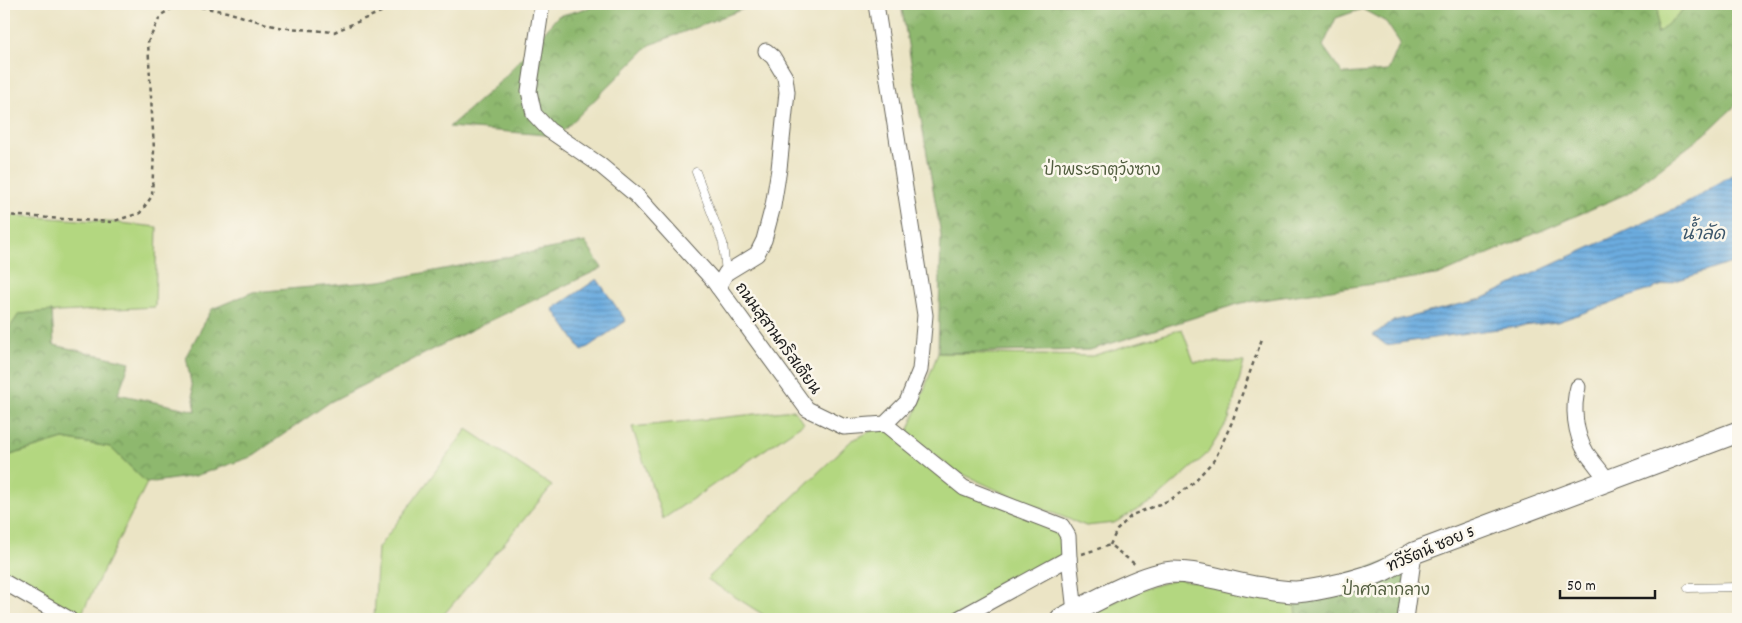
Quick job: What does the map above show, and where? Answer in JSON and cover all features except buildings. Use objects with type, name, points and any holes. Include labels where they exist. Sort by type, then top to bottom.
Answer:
[{"type":"street","name":"ถนนสุสานคริสเตียน","points":[[542,4],[529,91],[534,114],[549,130],[600,165],[636,195],[718,287],[807,409],[844,427],[885,424]]},
{"type":"street","points":[[876,4],[925,315],[920,370],[908,402],[885,424],[964,488],[1062,526],[1068,536],[1068,616]]},
{"type":"street","points":[[718,287],[726,273],[757,254],[764,240],[774,197],[779,170],[786,92],[785,77],[773,57],[766,51]]},
{"type":"street","points":[[1578,387],[1574,398],[1575,417],[1580,440],[1585,451],[1608,481]]},
{"type":"street","name":"ทวีรัตน์ ซอย 5","points":[[1068,616],[1150,576],[1172,572],[1295,592],[1322,588],[1383,570],[1414,553],[1738,432]]},
{"type":"street","points":[[1405,619],[1414,553]]},
{"type":"street","points":[[958,619],[1069,558]]},
{"type":"street","points":[[4,582],[69,619]]},
{"type":"lane","points":[[696,172],[724,243],[726,273]]},
{"type":"lane","points":[[1688,588],[1738,587]]},
{"type":"path","points":[[4,215],[111,222],[140,213],[152,196],[154,150],[148,42],[161,15],[179,4]]},
{"type":"path","points":[[185,4],[227,12],[277,26],[334,32],[383,12],[395,4]]},
{"type":"path","points":[[1110,546],[1117,530],[1132,515],[1170,500],[1191,485],[1215,459],[1232,422],[1263,336]]},
{"type":"path","points":[[1069,558],[1110,546]]},
{"type":"path","points":[[1110,546],[1150,576]]},
{"type":"green space","points":[[603,4],[756,4],[650,45],[558,136],[449,127],[503,79],[558,16]]},
{"type":"green space","name":"ป่าพระธาตุวังซาง","points":[[901,4],[1658,4],[1657,34],[1689,4],[1738,4],[1738,103],[1705,134],[1626,194],[1442,274],[1241,303],[1090,350],[938,353],[941,235]],"holes":[[[1362,9],[1386,22],[1400,43],[1388,71],[1343,74],[1323,46],[1336,18]]]},
{"type":"green space","points":[[1658,4],[1689,4],[1657,35],[1658,8]]},
{"type":"green space","points":[[4,215],[157,227],[155,307],[20,314],[4,336]]},
{"type":"green space","points":[[585,242],[602,268],[477,327],[330,402],[251,457],[195,476],[147,483],[110,447],[63,439],[4,457],[4,336],[19,314],[52,311],[54,345],[130,362],[118,394],[196,411],[186,356],[212,309],[253,292],[381,281]]},
{"type":"green space","points":[[1182,329],[1194,362],[1244,362],[1229,419],[1207,454],[1156,499],[1114,523],[1086,526],[1012,497],[952,469],[908,432],[938,353],[1092,356]]},
{"type":"green space","points":[[794,410],[804,423],[663,519],[632,427]]},
{"type":"green space","points":[[885,424],[964,488],[1062,526],[1069,558],[949,619],[770,619],[707,579],[851,441]]},
{"type":"green space","points":[[467,429],[552,486],[440,619],[374,619],[378,548]]},
{"type":"green space","points":[[63,439],[110,447],[147,483],[79,619],[68,619],[4,582],[4,457]]},
{"type":"green space","name":"ป่าศาลากลาง","points":[[1414,553],[1412,619],[1297,619],[1295,592]]},
{"type":"green space","points":[[1178,579],[1296,599],[1297,619],[1085,619],[1132,592]]},
{"type":"water","name":"น้ำลัด","points":[[1738,171],[1738,261],[1557,322],[1386,345],[1373,335],[1393,321],[1482,299],[1687,203]]},
{"type":"water","points":[[597,279],[626,321],[582,351],[553,309]]}]
